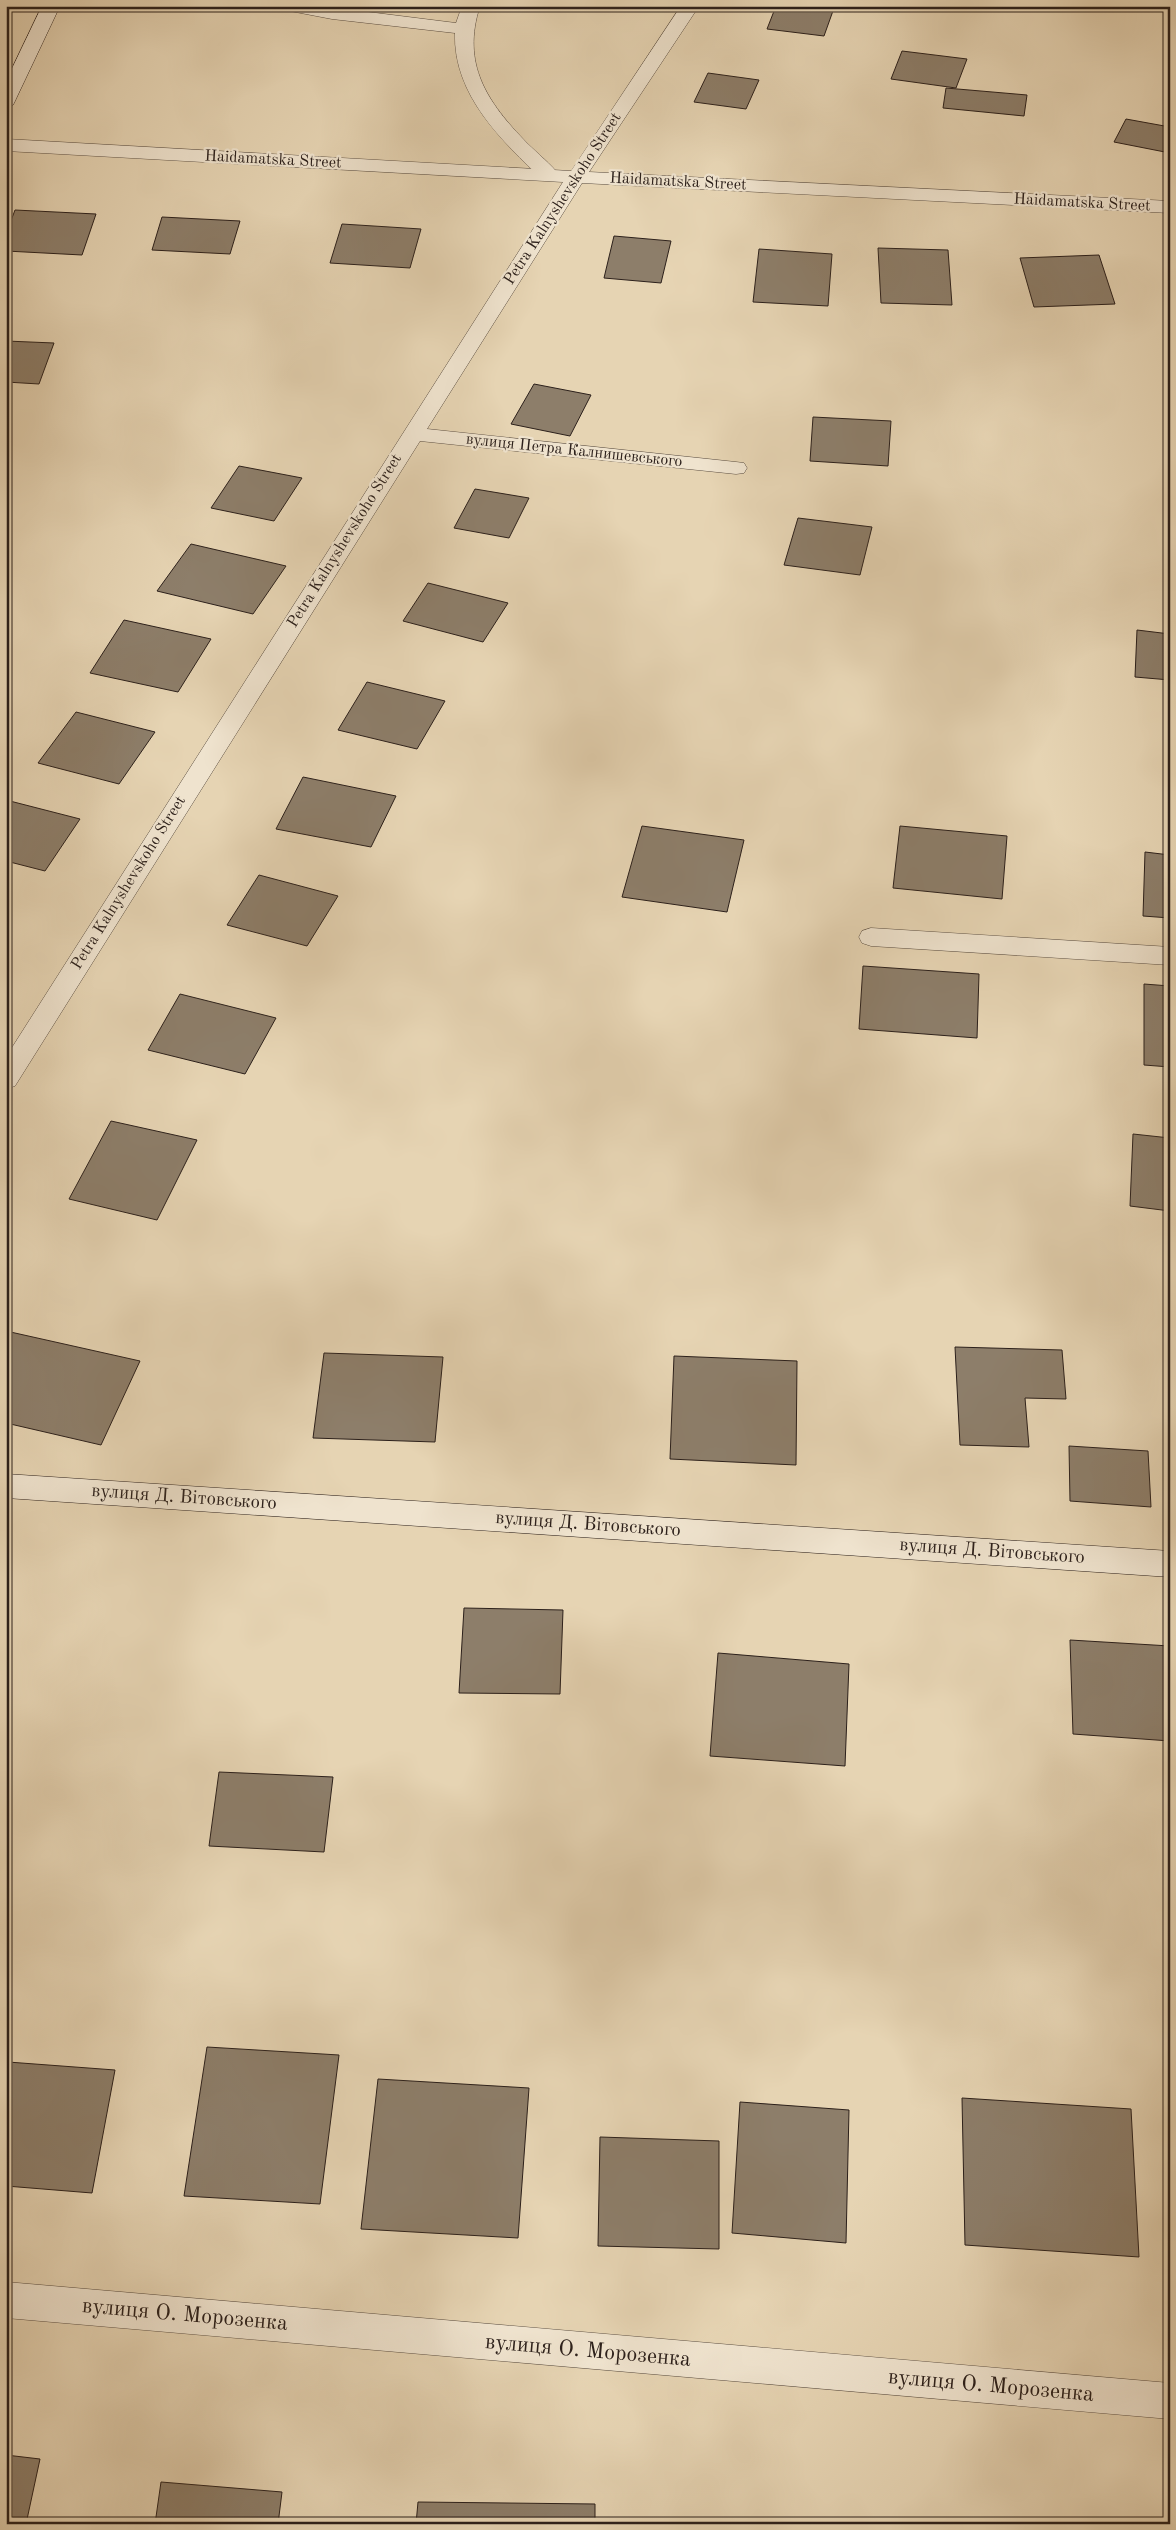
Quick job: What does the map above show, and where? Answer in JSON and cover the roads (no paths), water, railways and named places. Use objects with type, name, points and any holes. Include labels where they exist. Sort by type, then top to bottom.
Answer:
[{"type":"street","points":[[6,101],[50,6]]},
{"type":"street","points":[[291,6],[332,14],[464,29]]},
{"type":"street","points":[[471,6],[464,29],[464,54],[471,79],[484,103],[520,147],[550,176]]},
{"type":"street","name":"Petra Kalnyshevskoho Street","points":[[6,1079],[576,177],[690,6]]},
{"type":"street","name":"Haidamatska Street","points":[[6,145],[550,176],[1170,207]]},
{"type":"street","name":"вулиця Петра Калнишевського","points":[[413,434],[736,468]]},
{"type":"street","points":[[872,937],[1170,956]]},
{"type":"street","name":"вулиця Д. Вітовського","points":[[6,1486],[1170,1564]]},
{"type":"street","name":"вулиця О. Морозенка","points":[[6,2300],[1170,2402]]}]
